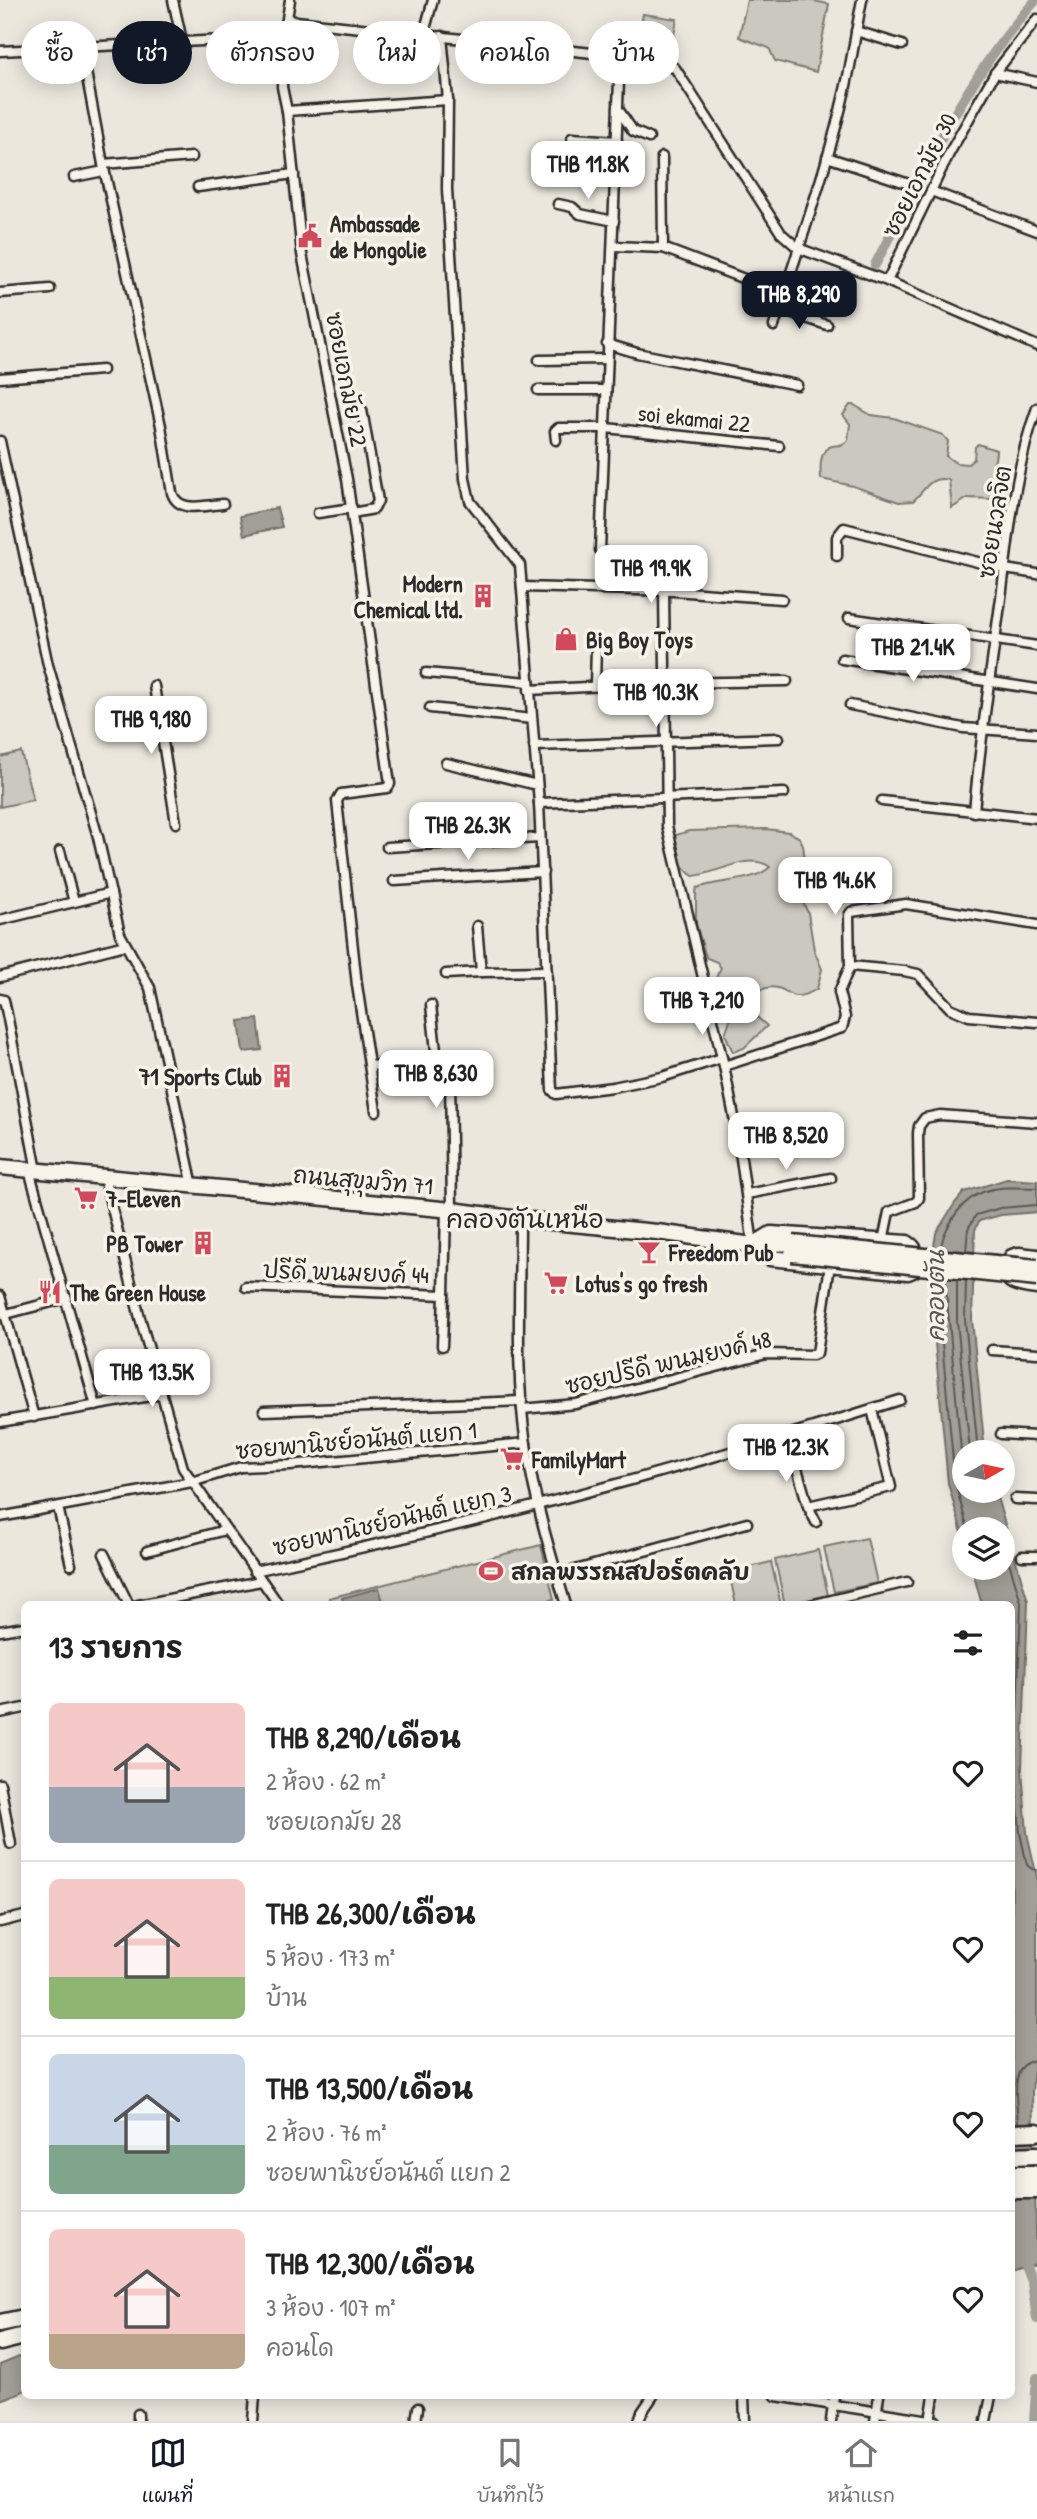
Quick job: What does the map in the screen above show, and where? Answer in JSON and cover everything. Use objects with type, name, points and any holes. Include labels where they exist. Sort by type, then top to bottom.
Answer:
[{"type":"highway","points":[[1015,2133],[1037,2132]]},
{"type":"highway","points":[[1015,2156],[1037,2155]]},
{"type":"highway","points":[[1015,2174],[1037,2174]]},
{"type":"highway","points":[[1015,2190],[1037,2190]]},
{"type":"highway","points":[[0,2323],[21,2319]]},
{"type":"highway","points":[[0,2342],[21,2337]]},
{"type":"main road","name":"ถนนสุขุมวิท 71","points":[[0,1167],[449,1210],[758,1245],[776,1242],[792,1248],[1037,1279]]},
{"type":"main road","points":[[771,1234],[907,1243],[914,1247],[916,1254],[913,1270],[908,1272],[770,1258],[758,1245],[771,1234]]},
{"type":"main road","name":"ถนนสุขุมวิท 71","points":[[792,1248],[1037,1267]]},
{"type":"main road","points":[[1037,1257],[1012,1257],[1008,1262],[1007,1272],[1008,1279],[1014,1284],[1037,1287]]},
{"type":"street","points":[[173,0],[178,21]]},
{"type":"street","name":"ซอยเอกมัย 22","points":[[287,20],[290,0]]},
{"type":"street","points":[[427,21],[433,0]]},
{"type":"street","points":[[774,326],[808,222],[845,91],[862,0]]},
{"type":"street","name":"ซอยเอกมัย 30","points":[[887,281],[950,152],[995,73],[1034,28],[1037,19]]},
{"type":"street","points":[[287,20],[353,26]]},
{"type":"street","points":[[856,32],[902,45]]},
{"type":"street","points":[[588,52],[442,36],[448,100],[447,189],[466,489],[470,500],[517,559],[522,587],[537,785],[552,1087],[555,1094],[613,1087],[662,1077],[842,1028],[845,1017],[839,992],[850,966],[851,912],[906,904],[1037,925]]},
{"type":"street","points":[[0,51],[21,49]]},
{"type":"street","points":[[679,73],[781,233],[798,247],[887,281],[1037,346]]},
{"type":"street","points":[[995,73],[1037,82]]},
{"type":"street","points":[[88,84],[103,167],[161,426],[174,499],[183,507],[223,504]]},
{"type":"street","name":"ซอยเอกมัย 22","points":[[282,84],[302,254],[352,510],[390,784],[387,788],[341,794],[337,801],[357,985],[370,1066]]},
{"type":"street","points":[[600,550],[619,84]]},
{"type":"street","points":[[287,111],[448,100]]},
{"type":"street","points":[[618,109],[633,131],[649,138]]},
{"type":"street","points":[[572,138],[617,141]]},
{"type":"street","points":[[74,177],[103,167],[192,157]]},
{"type":"street","points":[[662,157],[663,248]]},
{"type":"street","points":[[827,157],[906,183]]},
{"type":"street","points":[[198,187],[294,174]]},
{"type":"street","points":[[931,191],[1037,231]]},
{"type":"street","points":[[558,204],[572,207],[580,214],[614,221]]},
{"type":"street","points":[[614,246],[663,248],[783,294]]},
{"type":"street","points":[[0,293],[50,289]]},
{"type":"street","points":[[779,309],[827,325]]},
{"type":"street","name":"soi ekamai 22","points":[[607,344],[637,353],[797,385]]},
{"type":"street","points":[[539,360],[607,359]]},
{"type":"street","points":[[0,378],[102,369]]},
{"type":"street","points":[[538,390],[606,390]]},
{"type":"street","name":"ซอยนวลจิต","points":[[974,811],[988,682],[1005,569],[1018,488],[1031,424],[1037,408]]},
{"type":"street","points":[[318,513],[374,509],[378,501],[362,410]]},
{"type":"street","name":"soi ekamai 22","points":[[556,440],[555,431],[558,428],[606,428],[779,446]]},
{"type":"street","points":[[0,441],[38,622],[98,837],[120,934],[150,988],[193,1186]]},
{"type":"street","points":[[837,556],[837,537],[844,528],[1005,569],[1037,574]]},
{"type":"street","points":[[522,587],[664,591],[782,599]]},
{"type":"street","points":[[664,591],[667,826],[723,1062],[758,1245]]},
{"type":"street","points":[[849,618],[1037,646]]},
{"type":"street","points":[[595,686],[596,645]]},
{"type":"street","points":[[842,659],[1037,689]]},
{"type":"street","points":[[426,673],[529,686],[787,681]]},
{"type":"street","points":[[154,685],[176,823]]},
{"type":"street","points":[[850,705],[982,730],[1037,733]]},
{"type":"street","points":[[430,708],[532,719]]},
{"type":"street","points":[[534,746],[779,738]]},
{"type":"street","points":[[446,763],[537,785]]},
{"type":"street","points":[[538,803],[784,793]]},
{"type":"street","points":[[882,801],[1037,818]]},
{"type":"street","points":[[387,847],[540,838]]},
{"type":"street","points":[[60,851],[74,902]]},
{"type":"street","points":[[394,881],[542,872]]},
{"type":"street","points":[[0,920],[111,893]]},
{"type":"street","points":[[477,926],[481,972]]},
{"type":"street","points":[[0,977],[125,945]]},
{"type":"street","points":[[850,966],[918,974],[950,1008],[969,1016],[1037,1023]]},
{"type":"street","points":[[446,974],[547,971]]},
{"type":"street","points":[[0,999],[4,1000],[8,1019],[33,1170],[96,1406]]},
{"type":"street","name":"ปรีดี พนมยงค์ 44","points":[[246,1287],[444,1295],[449,1210],[450,1076],[446,1063],[437,1060],[431,1004]]},
{"type":"street","points":[[376,1111],[370,1066],[437,1060]]},
{"type":"street","points":[[883,1241],[888,1212],[916,1202],[919,1198],[918,1133],[925,1118],[940,1115],[1037,1122]]},
{"type":"street","points":[[104,1177],[139,1318],[184,1468],[276,1601]]},
{"type":"street","points":[[747,1194],[831,1178]]},
{"type":"street","points":[[520,1219],[522,1405],[526,1443],[538,1506],[565,1601]]},
{"type":"street","name":"ซอยปรีดี พนมยงค์ 48","points":[[522,1405],[576,1404],[766,1354],[816,1354],[830,1265]]},
{"type":"street","points":[[442,1346],[444,1295]]},
{"type":"street","points":[[0,1296],[34,1417]]},
{"type":"street","points":[[5,1314],[67,1298]]},
{"type":"street","points":[[992,1350],[1037,1353]]},
{"type":"street","points":[[0,1422],[162,1394]]},
{"type":"street","name":"ซอยพานิชย์อนันต์ แยก 3","points":[[254,1572],[538,1506],[900,1400]]},
{"type":"street","points":[[264,1411],[522,1405]]},
{"type":"street","points":[[807,1506],[891,1487],[872,1409]]},
{"type":"street","points":[[787,1434],[807,1506],[816,1522]]},
{"type":"street","points":[[1001,1434],[1037,1436]]},
{"type":"street","name":"ซอยพานิชย์อนันต์ แยก 1","points":[[0,1517],[192,1482],[241,1467],[290,1465],[526,1443]]},
{"type":"street","points":[[1015,1499],[1037,1500]]},
{"type":"street","points":[[58,1507],[71,1565]]},
{"type":"street","points":[[557,1576],[747,1523]]},
{"type":"street","points":[[147,1551],[225,1530]]},
{"type":"street","points":[[104,1554],[127,1601]]},
{"type":"street","points":[[1022,1556],[1037,1556]]},
{"type":"street","points":[[158,1601],[261,1581]]},
{"type":"street","points":[[828,1601],[907,1582]]},
{"type":"street","points":[[0,1631],[21,1628]]},
{"type":"street","points":[[0,1713],[21,1709]]},
{"type":"street","points":[[0,1784],[11,1844]]},
{"type":"street","points":[[0,1922],[21,1917]]},
{"type":"street","points":[[253,2421],[255,2399]]},
{"type":"street","points":[[639,2421],[651,2399]]},
{"type":"street","points":[[744,2399],[745,2421]]},
{"type":"street","points":[[875,2421],[878,2399]]},
{"type":"street","points":[[831,2421],[834,2400],[932,2421],[934,2399]]},
{"type":"street","points":[[986,2421],[990,2399]]},
{"type":"street","points":[[416,2421],[418,2408]]},
{"type":"shaded area","points":[[747,0],[808,0],[829,4],[816,72],[775,61],[769,48],[739,37]]},
{"type":"shaded area","points":[[643,14],[677,19],[677,21],[642,21]]},
{"type":"shaded area","points":[[850,405],[871,415],[894,418],[943,435],[948,441],[946,456],[956,463],[968,464],[974,459],[975,447],[978,444],[996,450],[991,475],[997,493],[993,499],[968,498],[952,508],[949,480],[932,482],[913,501],[899,502],[853,486],[821,479],[821,460],[825,451],[848,440],[850,424],[843,415]]},
{"type":"shaded area","points":[[21,752],[33,800],[0,807],[0,757]]},
{"type":"shaded area","points":[[766,829],[789,832],[800,838],[803,845],[805,861],[801,898],[808,913],[814,950],[822,969],[817,989],[807,994],[794,996],[770,987],[759,991],[751,999],[749,1010],[767,1026],[744,1048],[733,1052],[725,1034],[734,1009],[723,1002],[716,992],[715,981],[721,968],[705,954],[696,924],[696,892],[697,888],[746,878],[770,867],[761,863],[742,863],[693,876],[681,863],[670,837],[689,831]]},
{"type":"shaded area","points":[[867,1538],[877,1583],[834,1592],[824,1547]]},
{"type":"shaded area","name":"สกลพรรณสปอร์ตคลับ","points":[[541,1545],[554,1599],[330,1601],[329,1598]]},
{"type":"shaded area","points":[[818,1550],[828,1595],[802,1601],[784,1601],[775,1560]]},
{"type":"shaded area","points":[[771,1562],[780,1601],[735,1601],[729,1572]]},
{"type":"water","points":[[277,508],[282,527],[244,535],[240,516]]},
{"type":"water","points":[[258,1019],[262,1050],[243,1052],[239,1021]]},
{"type":"water","name":"คลองตัน","points":[[1007,1179],[1037,1181],[1037,1212],[1001,1215],[979,1221],[975,1230],[972,1319],[984,1440],[952,1440],[952,1497],[948,1483],[929,1279],[936,1233],[964,1192]]},
{"type":"water","points":[[954,1503],[999,1503],[1003,1517],[958,1517]]},
{"type":"water","points":[[1015,1558],[1028,1601],[1022,1769],[1027,1833],[1037,1877],[1037,2029],[1032,2093],[1037,2262],[1015,2270],[1015,1601],[981,1601],[975,1580],[1015,1580]]},
{"type":"water","points":[[379,1588],[383,1601],[343,1601],[342,1598]]},
{"type":"water","points":[[21,2356],[21,2392],[0,2400],[0,2365]]},
{"type":"waterway","points":[[875,265],[967,93],[988,61],[1036,0]]},
{"type":"waterway","points":[[1020,2253],[1032,2283],[1037,2319]]},
{"type":"waterway","points":[[1034,2421],[1037,2378]]},
{"type":"place","name":"Ambassade de Mongolie","points":[[310,236]]},
{"type":"place","name":"Modern Chemical ltd.","points":[[483,596]]},
{"type":"place","name":"Big Boy Toys","points":[[566,639]]},
{"type":"place","name":"71 Sports Club","points":[[282,1076]]},
{"type":"place","name":"7-Eleven","points":[[86,1198]]},
{"type":"place","name":"PB Tower","points":[[203,1243]]},
{"type":"place","name":"Freedom Pub","points":[[649,1252]]},
{"type":"place","name":"Lotus's go fresh","points":[[556,1283]]},
{"type":"place","name":"The Green House","points":[[50,1292]]},
{"type":"place","name":"FamilyMart","points":[[512,1459]]},
{"type":"place","name":"สกลพรรณสปอร์ตคลับ","points":[[491,1571]]},
{"type":"district","name":"คลองตันเหนือ","points":[[525,1218]]}]
